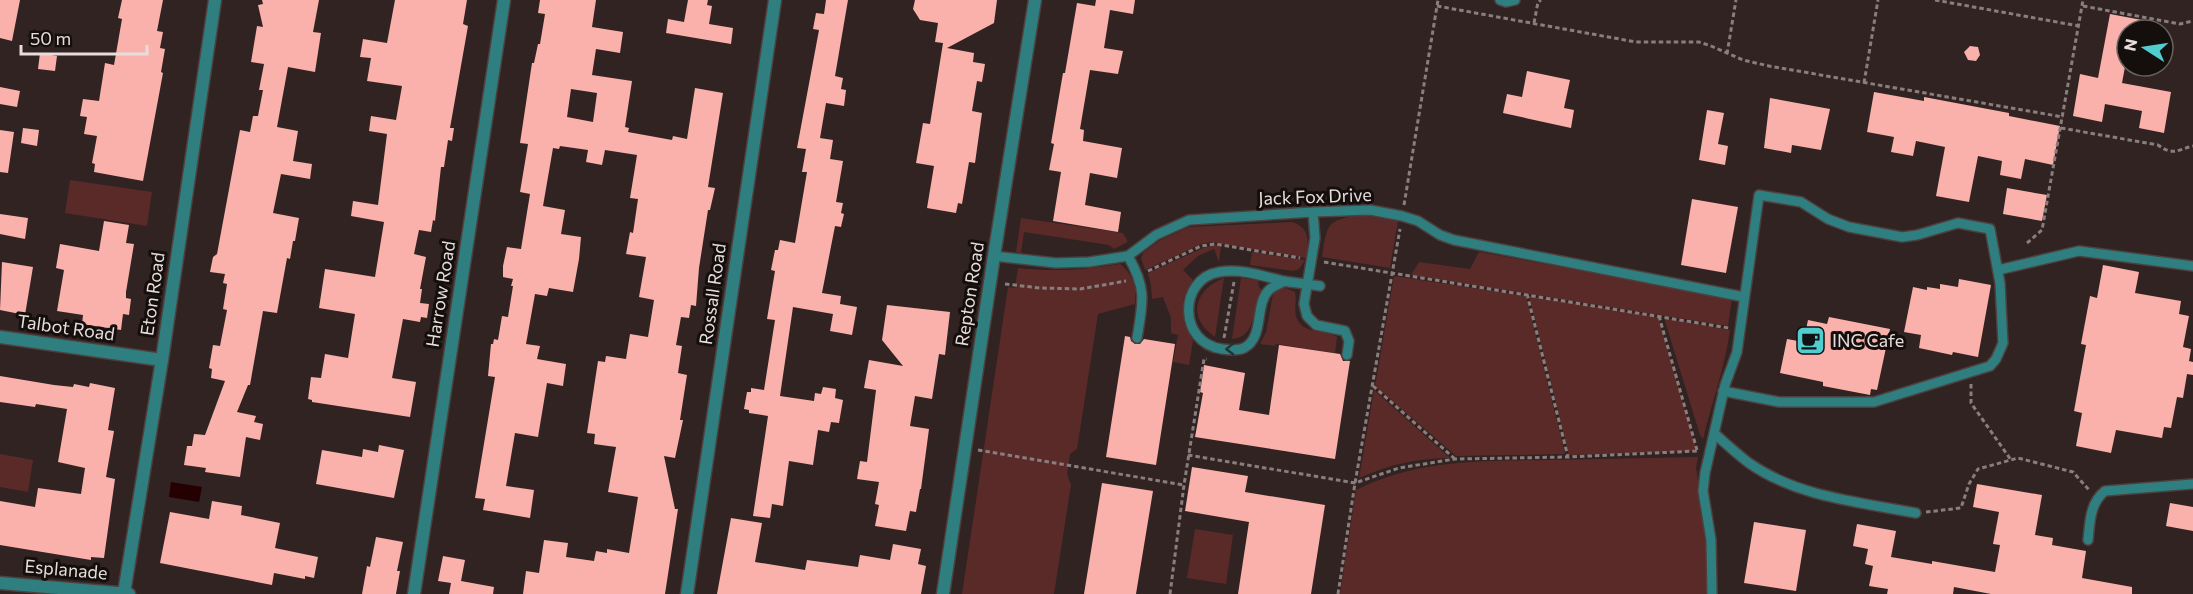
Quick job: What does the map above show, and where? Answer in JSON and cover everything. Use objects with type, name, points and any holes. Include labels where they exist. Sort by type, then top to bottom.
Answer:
[{"type":"street","name":"Eton Road","points":[[124,593],[162,360],[215,0]]},
{"type":"street","name":"Harrow Road","points":[[414,594],[504,0]]},
{"type":"street","name":"Rossall Road","points":[[687,594],[775,0]]},
{"type":"street","name":"Repton Road","points":[[944,594],[1035,0]]},
{"type":"street","name":"Talbot Road","points":[[0,337],[162,360]]},
{"type":"street","name":"Esplanade","points":[[0,583],[129,594]]},
{"type":"lane","points":[[1500,0],[1506,2],[1515,0]]},
{"type":"lane","points":[[1712,594],[1711,540],[1703,491],[1723,391],[1737,352],[1759,195],[1801,202],[1828,219],[1849,227],[1902,237],[1958,223],[1990,229],[2000,283],[2003,343],[1990,366],[1874,402],[1779,402],[1723,391]]},
{"type":"lane","name":"Jack Fox Drive","points":[[994,256],[1056,263],[1089,262],[1128,256],[1156,235],[1189,220],[1370,210],[1418,221],[1440,235],[1454,240],[1744,297]]},
{"type":"lane","points":[[1313,212],[1315,238],[1304,304],[1307,316],[1316,325],[1345,331],[1349,341],[1347,355]]},
{"type":"lane","points":[[1998,270],[2079,251],[2193,266]]},
{"type":"lane","points":[[1128,256],[1139,275],[1143,299],[1137,338]]},
{"type":"lane","points":[[1285,281],[1269,290],[1263,299],[1253,339],[1245,348],[1230,351],[1215,348],[1200,340],[1192,329],[1188,311],[1191,296],[1203,278],[1219,272],[1236,271],[1320,286]]},
{"type":"lane","points":[[1714,433],[1750,463],[1792,486],[1829,496],[1916,513]]},
{"type":"lane","points":[[2088,540],[2091,514],[2097,498],[2105,491],[2193,484]]},
{"type":"path","points":[[1338,594],[1438,0]]},
{"type":"path","points":[[1534,24],[1538,2],[1541,0]]},
{"type":"path","points":[[1727,54],[1736,0]]},
{"type":"path","points":[[1864,83],[1878,0]]},
{"type":"path","points":[[1935,0],[2079,26]]},
{"type":"path","points":[[2026,243],[2042,230],[2084,0]]},
{"type":"path","points":[[1437,6],[1636,42],[1699,42],[1743,60],[1769,66],[2062,117]]},
{"type":"path","points":[[2082,6],[2180,24],[2193,21]]},
{"type":"path","points":[[2061,128],[2158,145],[2166,151],[2177,152],[2193,146]]},
{"type":"path","points":[[990,282],[1040,288],[1080,289],[1127,281],[1201,246],[1215,244],[1740,329]]},
{"type":"path","points":[[1170,594],[1188,455],[1204,358],[1219,362],[1236,271]]},
{"type":"path","points":[[1527,294],[1568,457]]},
{"type":"path","points":[[1659,316],[1697,451]]},
{"type":"path","points":[[1971,372],[1971,403],[2011,460]]},
{"type":"path","points":[[1372,386],[1455,459]]},
{"type":"path","points":[[965,448],[1184,485]]},
{"type":"path","points":[[1188,455],[1355,483],[1399,468],[1455,459],[1568,457],[1710,450]]},
{"type":"path","points":[[1916,513],[1961,508],[1969,484],[1978,469],[2018,458],[2073,472],[2097,498]]},
{"type":"shaded area","points":[[70,180],[152,192],[147,226],[65,213]]},
{"type":"shaded area","points":[[1361,215],[1398,221],[1390,268],[1322,257],[1325,237],[1330,226],[1341,219]]},
{"type":"shaded area","points":[[1021,218],[1123,233],[1128,242],[1114,249],[1109,245],[1024,232],[1021,253],[1016,252]]},
{"type":"shaded area","points":[[1292,222],[1302,227],[1307,236],[1306,258],[1212,242],[1201,244],[1145,270],[1141,258],[1144,252],[1159,241],[1189,227]]},
{"type":"shaded area","points":[[1214,245],[1221,246],[1219,262],[1214,249],[1198,256],[1183,270],[1193,280],[1183,302],[1184,323],[1193,341],[1189,365],[1173,362],[1178,335],[1171,333],[1171,318],[1163,297],[1152,299],[1148,273]]},
{"type":"shaded area","points":[[1252,252],[1305,260],[1299,269],[1293,271],[1250,265]]},
{"type":"shaded area","points":[[1479,252],[1732,298],[1728,326],[1411,275],[1419,262],[1470,269]]},
{"type":"shaded area","points":[[1120,264],[1128,272],[1133,282],[1135,304],[1098,314],[1077,449],[1070,454],[1067,474],[1071,485],[1054,594],[962,594],[1008,287],[1015,288],[1018,268],[1069,270]]},
{"type":"shaded area","points":[[1394,276],[1526,296],[1565,454],[1456,456],[1375,386]]},
{"type":"shaded area","points":[[1224,278],[1215,337],[1200,321],[1197,313],[1198,304],[1206,289]]},
{"type":"shaded area","points":[[1241,278],[1258,280],[1262,290],[1250,327],[1240,337],[1232,339]]},
{"type":"shaded area","points":[[1286,288],[1295,292],[1296,316],[1303,326],[1337,337],[1335,353],[1276,344],[1275,346],[1260,344],[1266,332],[1273,294],[1279,289]]},
{"type":"shaded area","points":[[1529,296],[1658,317],[1697,451],[1569,455]]},
{"type":"shaded area","points":[[1664,318],[1730,330],[1722,371],[1703,439],[1700,435]]},
{"type":"shaded area","points":[[1374,390],[1450,458],[1403,463],[1359,478]]},
{"type":"shaded area","points":[[0,454],[33,460],[28,492],[0,487]]},
{"type":"shaded area","points":[[1698,457],[1696,468],[1708,543],[1707,594],[1340,594],[1356,490],[1380,480],[1427,467],[1474,462]]},
{"type":"shaded area","points":[[171,482],[202,487],[199,502],[169,497]]},
{"type":"shaded area","points":[[1195,529],[1233,535],[1226,584],[1187,578]]},
{"type":"building","points":[[0,0],[20,0],[12,41],[0,38]]},
{"type":"building","points":[[122,0],[163,0],[157,31],[163,32],[160,48],[165,49],[161,72],[163,73],[143,181],[94,172],[95,164],[92,163],[97,136],[84,134],[87,117],[80,116],[83,99],[99,101],[105,63],[114,65],[122,19],[118,18]]},
{"type":"building","points":[[262,0],[319,0],[313,32],[321,33],[315,72],[288,67],[277,127],[298,131],[293,161],[312,164],[310,179],[281,174],[273,213],[299,218],[290,259],[287,258],[277,313],[263,311],[250,385],[248,385],[237,412],[256,416],[254,422],[263,424],[260,440],[246,437],[240,477],[205,472],[206,468],[184,465],[187,446],[192,446],[194,434],[205,435],[225,381],[211,378],[212,369],[209,368],[213,345],[220,346],[227,310],[223,309],[227,284],[223,283],[225,274],[210,272],[213,257],[217,254],[240,130],[250,132],[253,116],[258,116],[263,90],[259,90],[264,64],[251,62],[257,26],[263,27],[258,5],[263,4]]},
{"type":"building","points":[[395,0],[467,0],[463,24],[468,26],[450,128],[454,128],[452,141],[448,140],[444,167],[441,167],[435,221],[433,220],[431,232],[419,230],[414,254],[426,257],[420,289],[422,289],[420,303],[429,304],[427,318],[421,317],[420,322],[403,319],[392,378],[416,382],[410,417],[312,402],[308,399],[311,377],[321,378],[325,354],[348,358],[355,314],[319,308],[325,269],[375,277],[384,222],[351,216],[353,201],[378,205],[387,134],[369,131],[371,116],[396,120],[402,86],[367,81],[371,58],[360,57],[363,39],[387,43]]},
{"type":"building","points":[[540,0],[596,0],[592,27],[623,32],[620,53],[596,49],[592,75],[632,81],[625,127],[629,128],[628,132],[672,140],[673,136],[687,139],[695,88],[723,93],[708,187],[715,188],[710,210],[708,210],[696,306],[691,305],[689,318],[681,317],[676,345],[682,346],[678,373],[687,375],[680,420],[683,420],[675,458],[664,456],[675,509],[678,509],[665,594],[523,594],[526,571],[539,573],[544,540],[568,543],[566,557],[594,561],[596,551],[607,553],[607,549],[629,553],[638,497],[608,492],[616,447],[594,444],[595,434],[587,433],[598,361],[605,362],[606,356],[626,359],[630,334],[648,337],[654,300],[639,297],[646,257],[626,254],[630,232],[633,233],[638,199],[630,198],[637,155],[605,150],[602,165],[586,162],[588,150],[560,146],[559,149],[553,148],[543,206],[565,210],[561,234],[581,237],[579,259],[573,292],[549,288],[547,296],[535,294],[526,344],[540,346],[537,359],[566,364],[563,386],[547,383],[538,437],[515,433],[506,486],[534,490],[530,518],[483,510],[485,499],[475,498],[495,377],[488,376],[491,344],[494,339],[498,340],[502,316],[508,317],[513,286],[511,286],[513,279],[503,277],[503,266],[507,247],[521,249],[530,194],[520,192],[528,144],[520,143],[532,63],[534,63],[538,44],[540,44],[545,14],[538,13]],"holes":[[[571,89],[597,93],[593,122],[567,117]]]},
{"type":"building","points":[[688,0],[708,0],[707,5],[712,6],[709,24],[733,28],[731,44],[666,33],[668,19],[684,22]]},
{"type":"building","points":[[826,0],[848,0],[835,76],[843,78],[841,89],[846,90],[844,106],[826,103],[820,138],[833,140],[830,159],[843,161],[836,202],[843,203],[841,213],[844,214],[841,227],[835,226],[822,293],[841,296],[840,304],[857,307],[852,335],[830,331],[833,314],[793,307],[780,396],[814,401],[815,393],[821,394],[823,387],[836,389],[835,398],[843,400],[839,423],[831,422],[829,432],[818,430],[813,465],[789,461],[783,506],[772,504],[770,518],[753,516],[768,416],[749,413],[749,410],[744,409],[747,392],[751,392],[751,388],[764,390],[775,320],[767,319],[775,271],[771,270],[775,250],[778,250],[780,240],[795,243],[807,172],[802,172],[806,149],[797,148],[819,30],[813,29],[816,13],[824,14]]},
{"type":"building","points":[[915,0],[997,0],[994,23],[947,48],[974,53],[973,62],[985,64],[982,82],[977,81],[972,111],[982,113],[975,163],[969,162],[962,204],[958,203],[956,213],[927,208],[934,166],[916,163],[923,123],[930,124],[943,43],[935,42],[938,23],[920,20],[913,9]]},
{"type":"building","points":[[1096,0],[1135,0],[1133,14],[1110,10],[1104,48],[1123,51],[1118,74],[1090,70],[1080,129],[1084,130],[1083,141],[1122,148],[1117,178],[1090,173],[1085,205],[1121,212],[1118,232],[1053,221],[1061,172],[1049,170],[1054,144],[1051,143],[1063,73],[1065,73],[1077,3],[1095,6]]},
{"type":"building","points":[[2110,14],[2131,18],[2115,18],[2115,78],[2123,78],[2122,83],[2171,92],[2164,133],[2139,128],[2142,111],[2105,104],[2102,122],[2073,116],[2080,74],[2098,78]]},
{"type":"building","points":[[1970,46],[1978,47],[1980,55],[1976,61],[1968,60],[1964,52]]},
{"type":"building","points":[[40,53],[57,56],[55,71],[38,69]]},
{"type":"building","points":[[1527,71],[1570,80],[1564,108],[1574,110],[1571,128],[1503,113],[1507,94],[1522,97]]},
{"type":"building","points":[[0,87],[20,91],[17,107],[0,104]]},
{"type":"building","points":[[1874,92],[1924,101],[1924,97],[2009,113],[2009,116],[2060,126],[2053,165],[2025,159],[2021,179],[2000,175],[2002,161],[1978,156],[1969,202],[1936,196],[1945,147],[1916,141],[1913,156],[1891,152],[1894,137],[1867,132]]},
{"type":"building","points":[[1770,98],[1830,109],[1821,150],[1792,145],[1791,153],[1764,148]]},
{"type":"building","points":[[1707,110],[1724,113],[1718,144],[1728,146],[1725,165],[1699,160]]},
{"type":"building","points":[[23,128],[39,130],[37,146],[21,143]]},
{"type":"building","points":[[0,130],[14,132],[8,173],[0,172]]},
{"type":"building","points":[[2007,188],[2047,195],[2042,221],[2003,214]]},
{"type":"building","points":[[1692,199],[1738,207],[1726,273],[1681,265]]},
{"type":"building","points":[[0,214],[28,218],[25,239],[0,234]]},
{"type":"building","points":[[104,221],[129,225],[126,243],[134,244],[126,292],[126,298],[131,299],[129,315],[123,314],[121,330],[82,324],[83,315],[57,311],[64,270],[56,268],[60,244],[99,251]]},
{"type":"building","points":[[2,262],[33,267],[25,315],[0,310]]},
{"type":"building","points":[[2103,265],[2139,272],[2135,293],[2181,301],[2179,314],[2189,316],[2183,347],[2191,349],[2189,361],[2193,362],[2193,375],[2187,374],[2183,398],[2177,397],[2171,428],[2164,427],[2162,438],[2116,430],[2111,453],[2076,446],[2082,413],[2074,411],[2086,345],[2081,344],[2090,296],[2097,298]]},
{"type":"building","points":[[1959,279],[1991,285],[1978,357],[1953,352],[1952,355],[1919,348],[1921,335],[1904,332],[1913,287],[1927,290],[1927,287],[1940,289],[1940,284],[1958,287]]},
{"type":"building","points":[[887,305],[950,312],[945,355],[939,354],[932,399],[915,396],[910,426],[929,429],[916,512],[910,511],[906,531],[875,526],[879,505],[875,504],[879,482],[857,479],[860,461],[867,462],[876,390],[864,388],[869,360],[903,366],[882,340]]},
{"type":"building","points":[[1829,317],[1890,329],[1877,390],[1871,389],[1870,395],[1823,386],[1823,382],[1780,373],[1787,339],[1798,341],[1798,338],[1804,339],[1808,320],[1827,324]]},
{"type":"building","points":[[1125,336],[1130,337],[1135,344],[1140,344],[1144,339],[1175,344],[1156,465],[1106,457]]},
{"type":"building","points":[[1279,345],[1340,354],[1343,361],[1350,361],[1335,459],[1195,437],[1203,393],[1200,392],[1204,365],[1245,373],[1239,410],[1269,415]]},
{"type":"building","points":[[0,376],[73,387],[74,384],[89,387],[90,383],[115,388],[108,430],[114,431],[106,477],[115,479],[104,558],[91,557],[91,560],[0,545],[0,501],[35,507],[38,488],[81,494],[85,468],[58,462],[67,409],[0,402]]},
{"type":"building","points":[[379,445],[404,450],[394,498],[316,484],[322,450],[362,457],[363,449],[378,452]]},
{"type":"building","points":[[1192,467],[1248,476],[1245,492],[1325,505],[1311,594],[1238,594],[1249,522],[1185,511]]},
{"type":"building","points":[[1102,483],[1153,491],[1136,594],[1084,594]]},
{"type":"building","points":[[1977,484],[2042,495],[2035,535],[2053,538],[2052,545],[2086,551],[2082,578],[2132,587],[2132,594],[1991,594],[1954,587],[1953,594],[1887,594],[1888,589],[1869,586],[1873,566],[1865,564],[1868,549],[1853,546],[1857,524],[1896,531],[1891,557],[1932,564],[1932,561],[1995,572],[2000,545],[1993,544],[1999,512],[1973,507]]},
{"type":"building","points":[[212,501],[242,506],[241,515],[280,523],[275,548],[318,557],[314,578],[305,576],[305,579],[274,573],[272,585],[160,563],[170,512],[209,519]]},
{"type":"building","points":[[2170,503],[2193,507],[2193,531],[2166,526]]},
{"type":"building","points":[[731,518],[762,523],[755,562],[805,570],[807,560],[858,567],[860,555],[890,560],[893,544],[921,549],[918,564],[926,566],[921,594],[717,594]]},
{"type":"building","points":[[1754,522],[1806,530],[1796,591],[1744,583]]},
{"type":"building","points":[[376,537],[403,542],[397,571],[400,571],[396,594],[362,594],[367,566],[370,567]]},
{"type":"building","points":[[443,556],[465,560],[461,581],[494,587],[493,594],[449,594],[451,583],[438,581]]},
{"type":"place","name":"INC Cafe","points":[[1811,341]]}]
